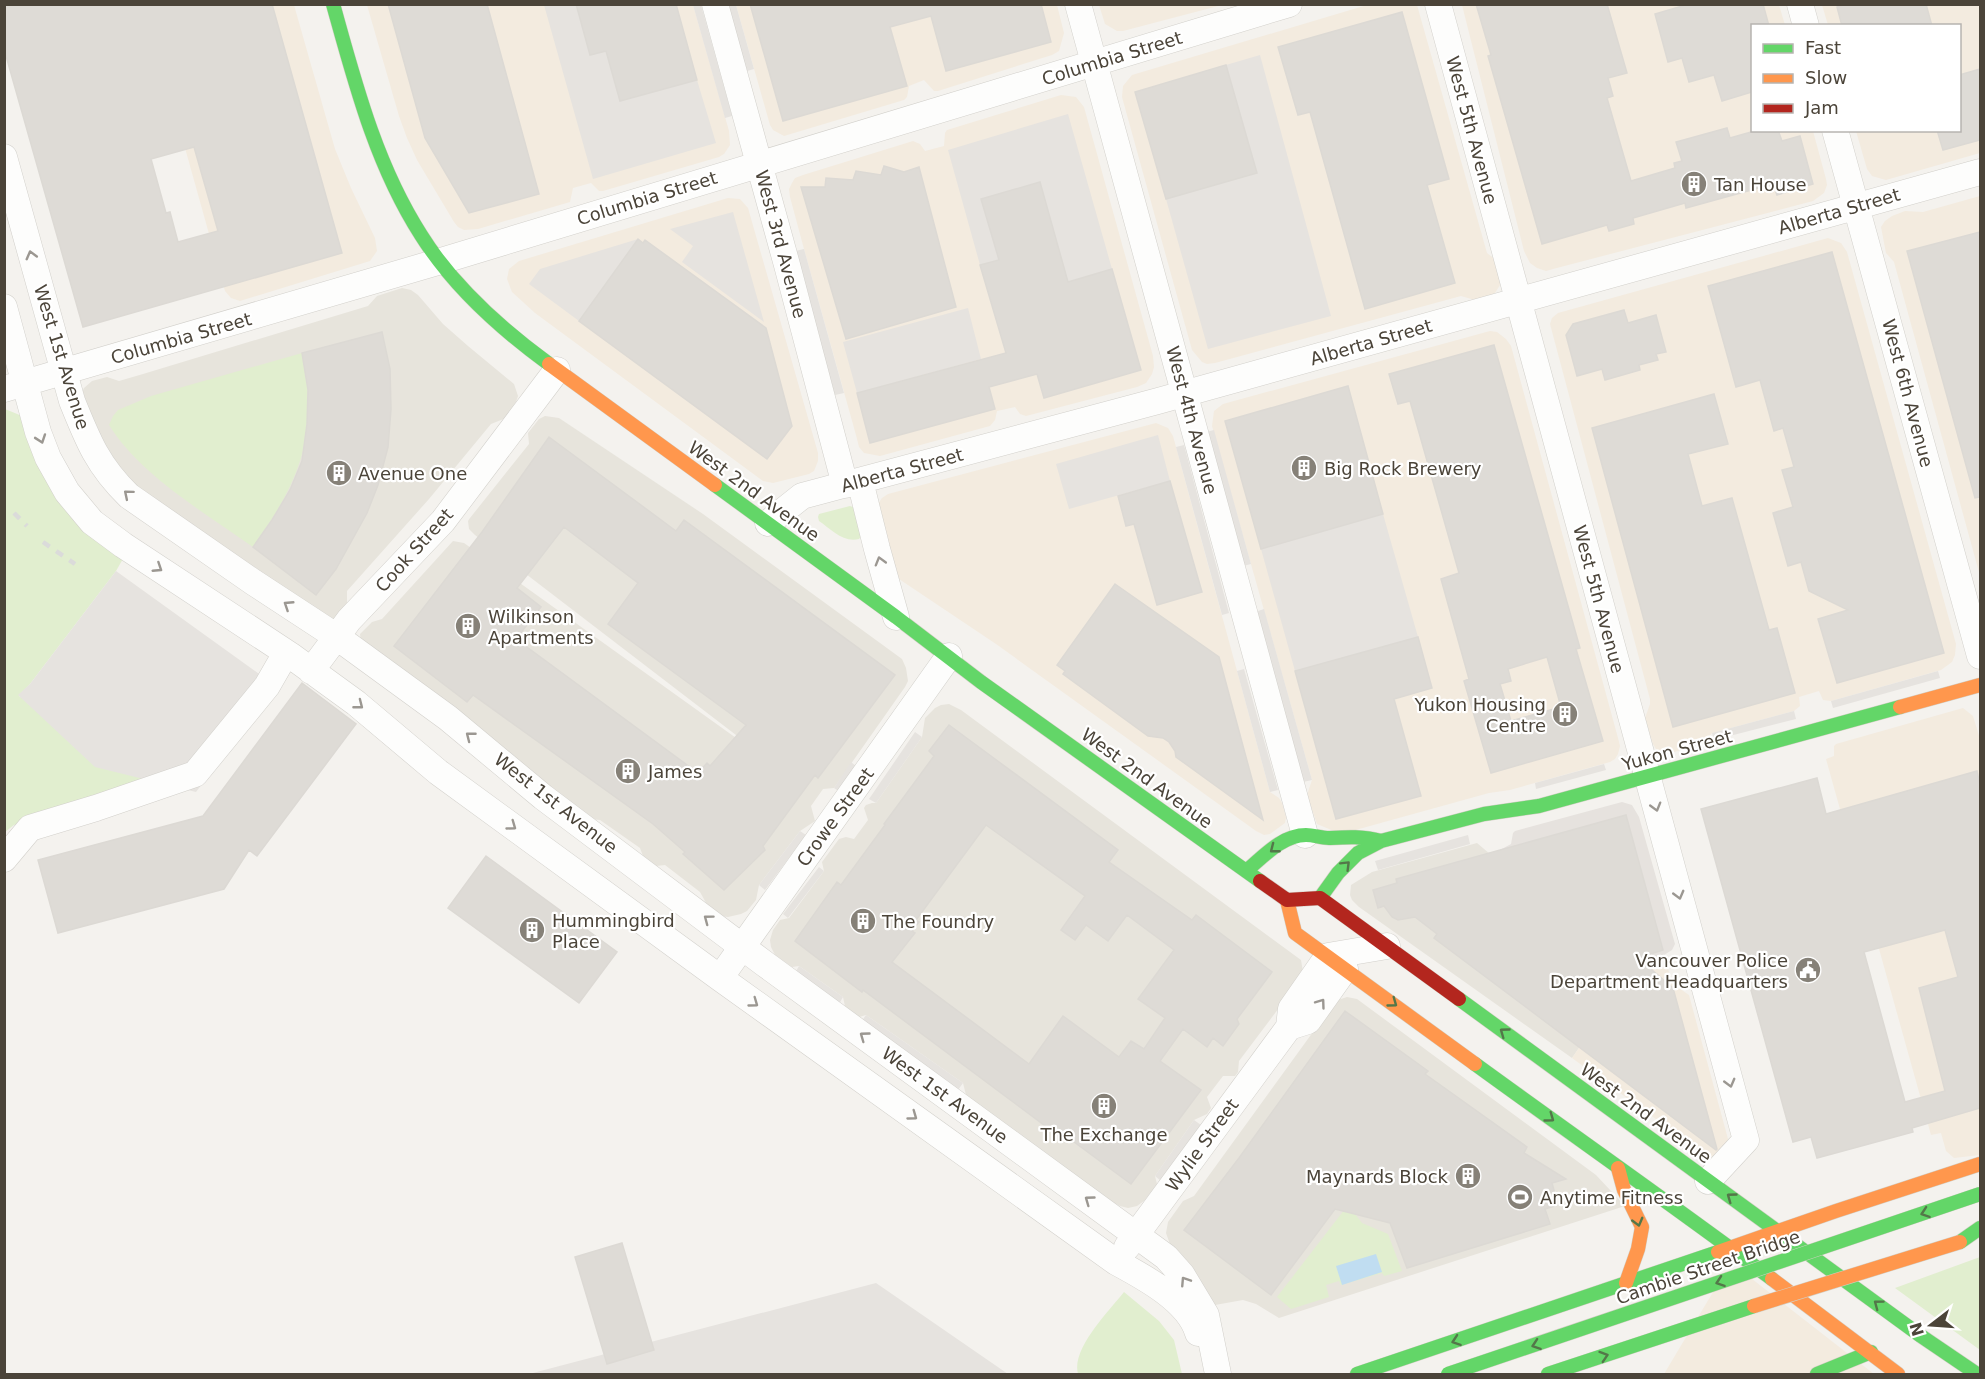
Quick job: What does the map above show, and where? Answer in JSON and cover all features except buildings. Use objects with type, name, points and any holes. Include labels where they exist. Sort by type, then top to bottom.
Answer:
[{"type":"main road","name":"West 2nd Avenue","points":[[333,4],[365,119],[381,158],[422,237],[479,305],[515,339],[949,656],[981,682],[1287,900]]},
{"type":"main road","name":"Yukon Street","points":[[1320,898],[1338,873],[1358,853],[1381,840],[1484,814],[1539,806],[1980,685]]},
{"type":"main road","name":"Yukon Street","points":[[1246,871],[1283,842],[1305,835],[1324,839],[1364,835],[1381,840]]},
{"type":"main road","name":"West 2nd Avenue","points":[[1320,898],[1921,1336],[1977,1374]]},
{"type":"main road","points":[[1320,898],[1287,900],[1295,933],[1618,1168],[1673,1205],[1898,1374]]},
{"type":"main road","points":[[1356,1374],[1980,1164]]},
{"type":"main road","points":[[1618,1168],[1624,1190],[1642,1227],[1638,1249],[1626,1283]]},
{"type":"main road","name":"Cambie Street Bridge","points":[[1448,1374],[1980,1194]]},
{"type":"main road","points":[[1960,1242],[1980,1228]]},
{"type":"main road","points":[[1548,1374],[1754,1306],[1960,1242],[1980,1242]]},
{"type":"main road","points":[[1818,1374],[1870,1352]]},
{"type":"street","name":"West 3rd Avenue","points":[[715,4],[759,165],[852,483],[877,549],[896,617]]},
{"type":"street","name":"West 4th Avenue","points":[[1078,4],[1305,835]]},
{"type":"street","name":"Columbia Street","points":[[15,386],[441,261],[1289,4]]},
{"type":"street","name":"West 5th Avenue","points":[[1438,4],[1746,1140],[1708,1181]]},
{"type":"street","points":[[1800,4],[1805,24]]},
{"type":"street","name":"West 6th Avenue","points":[[1836,132],[1980,656]]},
{"type":"street","name":"West 1st Avenue","points":[[4,157],[64,372],[85,436],[98,460],[115,482],[129,496],[337,637],[448,718],[543,797],[1166,1257],[1182,1275],[1206,1315],[1218,1374]]},
{"type":"street","name":"Alberta Street","points":[[768,523],[802,496],[1185,394],[1980,172]]},
{"type":"street","name":"West 1st Avenue","points":[[4,307],[15,386],[48,458],[67,492],[92,522],[356,703],[438,772],[720,978],[1116,1262],[1149,1280],[1182,1307],[1196,1326],[1207,1374]]},
{"type":"street","name":"Cook Street","points":[[311,671],[349,620],[443,521],[557,370]]},
{"type":"street","points":[[4,859],[30,828],[195,774],[267,686],[286,653]]},
{"type":"street","name":"Crowe Street","points":[[720,978],[949,656]]},
{"type":"street","points":[[1337,963],[1387,946]]},
{"type":"street","name":"Wylie Street","points":[[1116,1262],[1288,1027],[1291,1009],[1337,963]]},
{"type":"shaded area","points":[[1099,4],[1222,5],[1117,31],[1105,24]]},
{"type":"shaded area","points":[[145,5],[294,5],[335,149],[375,238],[377,251],[370,261],[240,301],[231,298],[225,291]]},
{"type":"shaded area","points":[[367,5],[693,5],[729,131],[730,145],[719,157],[603,191],[599,191],[591,183],[573,188],[570,202],[478,229],[464,230],[454,222],[417,160],[407,138]]},
{"type":"shaded area","points":[[544,5],[580,5],[606,51],[620,101],[697,80],[716,143],[593,179]]},
{"type":"shaded area","points":[[693,5],[701,5],[732,116],[725,118]]},
{"type":"shaded area","points":[[728,5],[736,5],[754,69],[747,71]]},
{"type":"shaded area","points":[[736,5],[1057,5],[1064,33],[1059,51],[1052,55],[938,91],[934,91],[924,80],[909,86],[907,97],[904,100],[784,136],[773,130],[770,125]]},
{"type":"shaded area","points":[[1367,5],[1417,5],[1487,253],[1496,260],[1501,277],[1500,285],[1490,296],[1475,300],[1461,296],[1215,363],[1202,362],[1192,350],[1122,97],[1123,86],[1132,75]]},
{"type":"shaded area","points":[[1462,5],[1779,5],[1785,24],[1751,24],[1751,132],[1813,132],[1826,179],[1827,185],[1824,193],[1813,201],[1546,271],[1530,263],[1524,251]]},
{"type":"shaded area","points":[[1822,5],[1980,5],[1980,153],[1886,180],[1872,176],[1867,169],[1856,132],[1961,132],[1961,24],[1828,24]]},
{"type":"shaded area","points":[[1260,55],[1331,316],[1208,349],[1166,199],[1256,173],[1226,65]]},
{"type":"shaded area","points":[[1061,95],[1076,97],[1084,107],[1153,356],[1152,374],[1146,383],[1137,387],[1026,416],[1020,414],[1015,407],[997,411],[995,420],[990,426],[880,456],[864,453],[859,447],[790,197],[789,189],[792,183],[795,178],[803,175],[913,141],[920,144],[925,151],[944,146],[947,130]]},
{"type":"shaded area","points":[[1068,114],[1112,269],[1068,282],[1040,183],[999,260],[980,265],[948,150]]},
{"type":"shaded area","points":[[1980,196],[1980,576],[1894,262],[1886,253],[1881,227],[1892,216],[1905,211],[1923,212]]},
{"type":"shaded area","points":[[728,198],[740,199],[748,208],[818,453],[814,471],[773,483],[763,481],[535,313],[512,292],[507,279],[509,269],[519,261]]},
{"type":"shaded area","points":[[733,212],[764,322],[682,262],[693,246],[670,229]]},
{"type":"shaded area","points":[[1828,238],[1841,243],[1847,252],[1956,644],[1955,655],[1952,662],[1941,670],[1831,701],[1823,700],[1819,691],[1799,697],[1800,706],[1794,711],[1712,733],[1703,744],[1667,754],[1656,749],[1645,718],[1650,699],[1550,324],[1552,318],[1558,313]]},
{"type":"shaded area","points":[[638,239],[579,321],[529,284],[540,269]]},
{"type":"shaded area","points":[[804,249],[844,393],[835,395],[795,251]]},
{"type":"shaded area","points":[[402,288],[418,295],[443,324],[514,384],[518,396],[506,418],[491,424],[429,499],[347,591],[347,606],[334,620],[329,621],[139,490],[104,455],[81,394],[92,381],[107,377],[119,381],[143,374],[368,306],[377,296]]},
{"type":"shaded area","points":[[968,308],[981,359],[857,393],[843,342]]},
{"type":"shaded area","points":[[1490,331],[1497,332],[1511,346],[1618,738],[1620,746],[1618,754],[1610,762],[1341,834],[1317,824],[1307,795],[1312,780],[1212,426],[1214,411],[1223,404]]},
{"type":"shaded area","points":[[545,416],[559,418],[703,514],[902,659],[906,668],[908,681],[905,687],[834,788],[823,789],[811,806],[815,821],[800,831],[759,885],[756,900],[747,911],[741,914],[728,917],[710,910],[700,892],[665,865],[656,866],[649,863],[640,848],[600,820],[590,819],[361,642],[360,634],[372,622],[382,619],[453,541],[464,543],[792,778],[469,529],[470,518],[529,444],[528,433],[539,419]]},
{"type":"shaded area","points":[[1156,423],[1168,428],[1173,436],[1270,792],[1279,798],[1286,817],[1285,823],[1270,834],[1264,835],[1256,831],[996,644],[896,577],[878,504],[888,494]]},
{"type":"shaded area","points":[[1214,430],[1251,564],[1243,566],[1206,432]]},
{"type":"shaded area","points":[[1158,435],[1170,481],[1069,509],[1056,464]]},
{"type":"shaded area","points":[[1184,445],[1229,613],[1222,615],[1176,447]]},
{"type":"shaded area","points":[[1383,514],[1418,637],[1295,671],[1261,549]]},
{"type":"shaded area","points":[[116,571],[276,686],[196,792],[95,767],[18,695],[30,684]]},
{"type":"shaded area","points":[[1264,609],[1312,780],[1303,782],[1255,612]]},
{"type":"shaded area","points":[[1244,669],[1278,790],[1270,792],[1237,671]]},
{"type":"shaded area","points":[[1938,671],[1940,678],[1833,708],[1831,701]]},
{"type":"shaded area","points":[[949,704],[961,710],[1301,960],[1303,972],[1300,980],[1239,1061],[1238,1072],[1235,1076],[1223,1076],[1207,1097],[1211,1108],[1207,1114],[1194,1120],[1155,1176],[1157,1184],[1144,1201],[1137,1206],[1128,1208],[1104,1198],[967,1099],[963,1083],[866,1015],[856,1018],[846,1011],[843,997],[799,966],[792,967],[775,955],[771,947],[770,940],[773,930],[780,920],[789,918],[824,871],[822,862],[839,839],[846,837],[854,839],[868,820],[864,808],[866,805],[876,803],[922,737],[925,718],[935,708]]},
{"type":"shaded area","points":[[1963,708],[1973,716],[1980,739],[1980,1155],[1954,1158],[1946,1151],[1941,1133],[1931,1135],[1826,759],[1834,756],[1836,744]]},
{"type":"shaded area","points":[[1794,711],[1796,719],[1714,740],[1712,733]]},
{"type":"shaded area","points":[[915,732],[922,737],[876,803],[869,799]]},
{"type":"shaded area","points":[[851,762],[857,767],[840,792],[834,788]]},
{"type":"shaded area","points":[[1604,764],[1606,770],[1536,789],[1535,783]]},
{"type":"shaded area","points":[[1622,802],[1632,805],[1639,817],[1675,944],[1672,950],[1664,955],[1668,969],[1663,968],[1500,850],[1511,844],[1515,831]]},
{"type":"shaded area","points":[[800,831],[806,835],[765,890],[759,885]]},
{"type":"shaded area","points":[[1468,835],[1470,844],[1378,870],[1375,861]]},
{"type":"shaded area","points":[[1477,843],[1490,854],[1500,850],[1645,953],[1572,1058],[1352,900],[1351,885],[1372,872]]},
{"type":"shaded area","points":[[819,867],[824,871],[788,918],[783,914]]},
{"type":"shaded area","points":[[1645,953],[1668,969],[1673,984],[1689,995],[1728,1139],[1727,1148],[1712,1160],[1572,1058]]},
{"type":"shaded area","points":[[799,966],[843,997],[839,1004],[795,973]]},
{"type":"shaded area","points":[[1347,997],[1357,999],[1596,1175],[1625,1206],[1279,1318],[1256,1304],[1243,1300],[1215,1305],[1172,1250],[1166,1233],[1168,1222],[1183,1201],[1194,1196],[1334,1003]]},
{"type":"shaded area","points":[[866,1015],[963,1083],[958,1090],[861,1022]]},
{"type":"shaded area","points":[[1194,1120],[1201,1125],[1161,1181],[1155,1176]]},
{"type":"shaded area","points":[[1738,1268],[1874,1374],[1664,1374],[1725,1272]]},
{"type":"shaded area","points":[[876,1283],[1008,1374],[529,1374]]},
{"type":"green space","points":[[302,353],[308,385],[309,413],[302,454],[296,474],[277,511],[253,547],[156,477],[122,443],[109,425],[118,410],[151,396]]},
{"type":"green space","points":[[5,409],[22,416],[124,557],[116,571],[19,696],[156,782],[14,825],[5,832]]},
{"type":"green space","points":[[850,506],[855,508],[862,535],[859,539],[842,537],[819,521],[819,514]]},
{"type":"green space","points":[[1348,1205],[1362,1223],[1388,1234],[1402,1271],[1384,1276],[1382,1273],[1341,1285],[1339,1281],[1326,1285],[1329,1297],[1291,1309],[1277,1297]]},
{"type":"green space","points":[[1980,1257],[1980,1350],[1895,1288]]},
{"type":"green space","points":[[1124,1292],[1159,1321],[1174,1340],[1182,1374],[1078,1374],[1077,1364],[1086,1342]]},
{"type":"water","points":[[1376,1254],[1382,1272],[1342,1285],[1336,1266]]},
{"type":"railway","points":[[14,513],[27,526]]},
{"type":"railway","points":[[43,542],[75,564]]},
{"type":"traffic: fast","points":[[333,4],[368,123],[379,152],[405,208],[421,235],[448,272],[479,306],[549,364]]},
{"type":"traffic: fast","points":[[715,485],[981,682],[1260,881]]},
{"type":"traffic: fast","points":[[1320,898],[1338,873],[1358,853],[1381,841],[1484,814],[1539,806],[1900,707]]},
{"type":"traffic: fast","points":[[1246,871],[1273,848],[1297,836],[1349,837],[1381,841]]},
{"type":"traffic: fast","points":[[1459,999],[1921,1336],[1977,1374]]},
{"type":"traffic: fast","points":[[1475,1064],[1772,1279]]},
{"type":"traffic: fast","points":[[1448,1374],[1980,1194]]},
{"type":"traffic: fast","points":[[1960,1242],[1980,1228]]},
{"type":"traffic: fast","points":[[1357,1374],[1718,1252]]},
{"type":"traffic: fast","points":[[1548,1374],[1754,1306]]},
{"type":"traffic: fast","points":[[1817,1374],[1871,1352]]},
{"type":"traffic: slow","points":[[549,364],[715,485]]},
{"type":"traffic: slow","points":[[1900,707],[1980,685]]},
{"type":"traffic: slow","points":[[1287,900],[1295,933],[1475,1064]]},
{"type":"traffic: slow","points":[[1718,1252],[1980,1164]]},
{"type":"traffic: slow","points":[[1618,1168],[1624,1190],[1642,1227],[1638,1249],[1626,1283]]},
{"type":"traffic: slow","points":[[1754,1306],[1960,1242]]},
{"type":"traffic: slow","points":[[1772,1279],[1898,1374]]},
{"type":"traffic: jam","points":[[1260,881],[1287,900],[1320,898],[1459,999]]},
{"type":"place","name":"Tan House","points":[[1694,184]]},
{"type":"place","name":"Big Rock Brewery","points":[[1304,468]]},
{"type":"place","name":"Avenue One","points":[[339,473]]},
{"type":"place","name":"Wilkinson Apartments","points":[[468,626]]},
{"type":"place","name":"Yukon Housing Centre","points":[[1565,714]]},
{"type":"place","name":"James","points":[[628,771]]},
{"type":"place","name":"The Foundry","points":[[863,921]]},
{"type":"place","name":"Hummingbird Place","points":[[532,930]]},
{"type":"place","name":"Vancouver Police Department Headquarters","points":[[1808,970]]},
{"type":"place","name":"The Exchange","points":[[1104,1106]]},
{"type":"place","name":"Maynards Block","points":[[1468,1176]]},
{"type":"place","name":"Anytime Fitness","points":[[1520,1197]]}]
